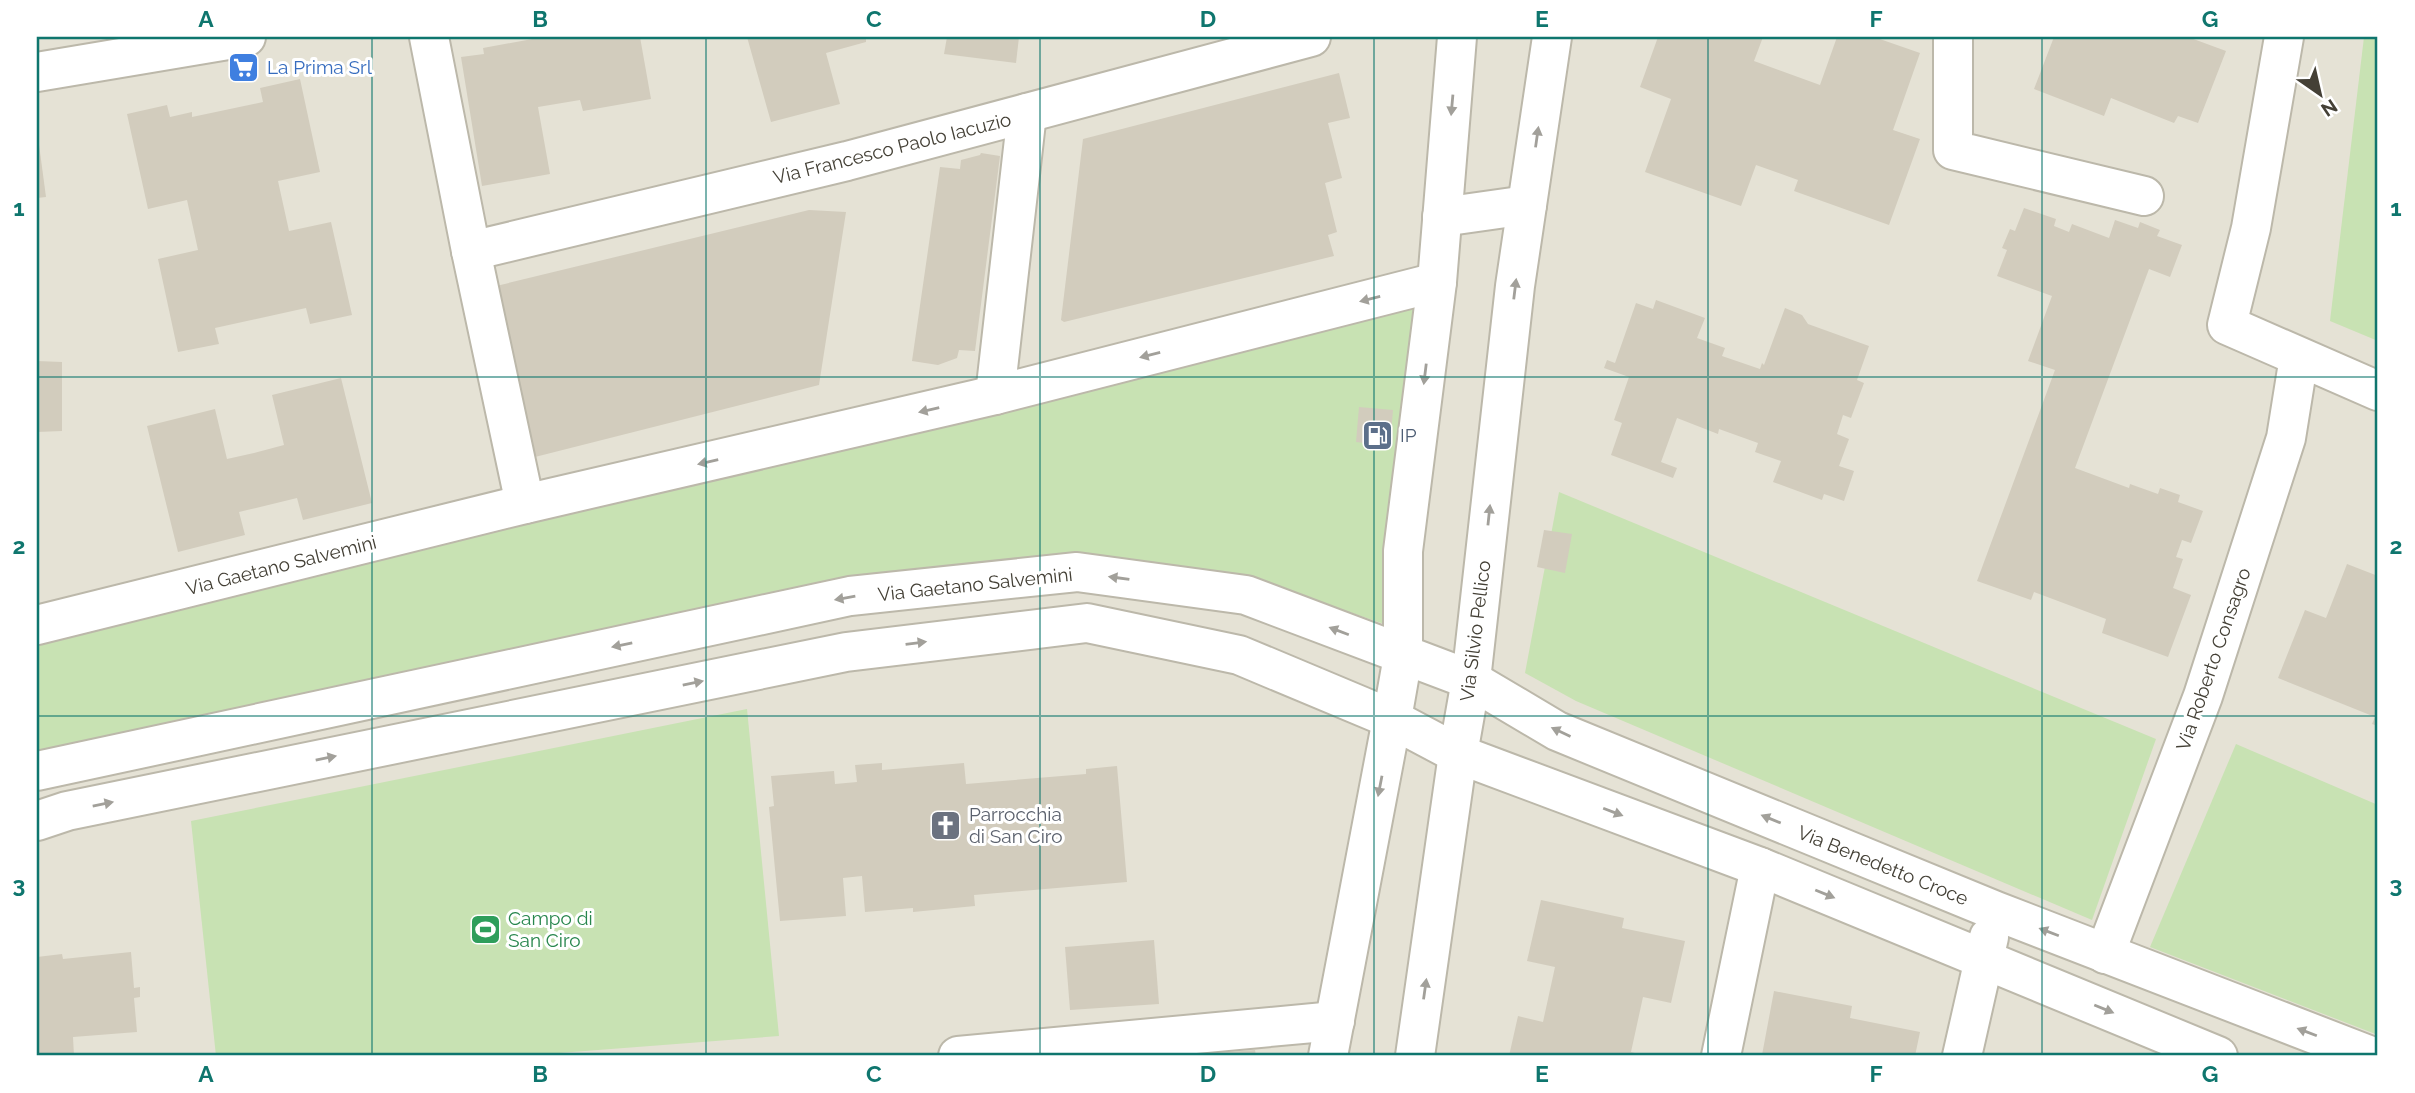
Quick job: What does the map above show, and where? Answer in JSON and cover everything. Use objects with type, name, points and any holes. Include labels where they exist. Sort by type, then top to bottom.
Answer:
[{"type":"street","points":[[37,72],[246,37]]},
{"type":"street","points":[[429,37],[525,504]]},
{"type":"street","name":"Via Francesco Paolo Iacuzio","points":[[471,251],[847,161],[1311,37]]},
{"type":"street","points":[[958,1056],[1332,1038],[1403,656],[1403,551],[1437,282],[1458,37]]},
{"type":"street","name":"Via Silvio Pellico","points":[[1415,1056],[1471,680],[1515,286],[1552,37]]},
{"type":"street","points":[[1953,37],[1953,150],[2144,196]]},
{"type":"street","points":[[2284,37],[2251,228],[2227,325],[2378,391]]},
{"type":"street","points":[[995,395],[1027,113]]},
{"type":"street","points":[[1442,217],[1527,205]]},
{"type":"street","name":"Via Gaetano Salvemini","points":[[37,625],[525,504],[995,395],[1437,282]]},
{"type":"street","name":"Via Roberto Consagro","points":[[2105,954],[2203,696],[2270,490],[2286,438],[2299,357]]},
{"type":"street","name":"Via Gaetano Salvemini","points":[[37,771],[850,596],[1077,572],[1246,595],[1403,656]]},
{"type":"street","points":[[37,821],[67,811],[846,652],[1087,623],[1239,655],[1392,719],[1458,754],[1760,867],[2218,1056]]},
{"type":"street","name":"Via Benedetto Croce","points":[[1403,656],[1471,680],[1557,731],[1996,911],[2371,1056]]},
{"type":"street","points":[[542,663],[550,712]]},
{"type":"street","points":[[453,682],[463,730]]},
{"type":"street","points":[[1721,1056],[1760,867]]},
{"type":"street","points":[[1962,1056],[1982,959],[1996,911]]},
{"type":"street","points":[[2151,1028],[2171,979]]},
{"type":"shaded area","points":[[37,37],[2378,37],[2378,1056],[37,1056]]},
{"type":"green space","points":[[2364,37],[2378,37],[2378,341],[2330,321]]},
{"type":"green space","points":[[1420,300],[1387,625],[1262,582],[1076,555],[37,753],[37,640]]},
{"type":"green space","points":[[1559,492],[2156,739],[2092,920],[1576,701],[1525,673]]},
{"type":"green space","name":"Campo di San Ciro","points":[[747,709],[779,1036],[520,1056],[216,1056],[191,821]]},
{"type":"green space","points":[[2236,744],[2378,805],[2378,1035],[2150,947]]},
{"type":"building","points":[[543,37],[640,37],[651,99],[583,111],[580,100],[538,107],[550,174],[482,186],[461,57],[484,54],[483,48]]},
{"type":"building","points":[[747,37],[866,37],[866,42],[826,53],[840,104],[771,122]]},
{"type":"building","points":[[947,37],[1019,37],[1016,63],[944,54]]},
{"type":"building","points":[[1658,37],[1763,37],[1754,61],[1820,85],[1837,37],[1874,37],[1920,53],[1893,130],[1920,139],[1889,225],[1794,191],[1798,180],[1756,165],[1741,206],[1645,172],[1671,99],[1640,87]]},
{"type":"building","points":[[2054,37],[2188,37],[2226,51],[2198,123],[2178,116],[2174,123],[2111,98],[2104,116],[2034,89]]},
{"type":"building","points":[[1339,73],[1350,118],[1328,123],[1342,178],[1325,183],[1337,232],[1328,235],[1334,256],[1064,322],[1061,320],[1083,139]]},
{"type":"building","points":[[300,79],[320,172],[278,181],[289,231],[331,222],[352,315],[310,324],[306,308],[215,328],[219,344],[178,352],[158,259],[198,250],[187,200],[148,209],[127,114],[167,105],[170,117],[192,112],[192,117],[263,102],[260,88]]},
{"type":"building","points":[[37,138],[46,197],[37,198]]},
{"type":"building","points":[[981,153],[1000,156],[975,351],[959,350],[957,358],[938,365],[912,361],[940,167],[960,169],[961,160]]},
{"type":"building","points":[[2024,208],[2056,219],[2054,226],[2069,232],[2072,224],[2109,238],[2115,220],[2138,228],[2140,222],[2160,230],[2157,236],[2182,245],[2170,277],[2149,269],[2075,468],[2129,488],[2130,484],[2158,494],[2160,488],[2180,495],[2178,502],[2203,511],[2191,543],[2182,540],[2176,557],[2183,559],[2173,588],[2191,595],[2168,657],[2102,633],[2106,619],[2034,592],[2031,600],[1977,581],[2055,370],[2028,361],[2052,296],[1997,276],[2007,250],[2002,248],[2010,229],[2015,231]]},
{"type":"building","points":[[809,210],[846,212],[819,385],[531,458],[492,287]]},
{"type":"building","points":[[1656,300],[1705,318],[1697,338],[1725,348],[1722,356],[1760,369],[1762,363],[1764,365],[1785,308],[1802,315],[1808,324],[1869,346],[1857,380],[1864,383],[1851,418],[1843,415],[1837,434],[1849,439],[1839,466],[1854,471],[1844,501],[1824,494],[1822,500],[1773,482],[1781,461],[1755,452],[1758,443],[1719,429],[1718,434],[1677,418],[1661,462],[1677,468],[1673,478],[1611,455],[1622,423],[1614,420],[1629,377],[1604,368],[1607,360],[1615,363],[1636,303],[1653,309]]},
{"type":"building","points":[[37,361],[62,362],[62,431],[37,432]]},
{"type":"building","points":[[341,378],[372,503],[303,520],[297,498],[239,512],[245,535],[178,552],[147,426],[215,409],[227,459],[254,453],[284,445],[272,395]]},
{"type":"building","points":[[1359,407],[1393,410],[1390,446],[1356,442]]},
{"type":"building","points":[[1544,530],[1572,534],[1565,573],[1537,567]]},
{"type":"building","points":[[2347,564],[2378,576],[2378,726],[2372,724],[2375,717],[2278,678],[2305,610],[2326,618]]},
{"type":"building","name":"Parrocchia di San Ciro","points":[[882,763],[882,770],[964,763],[966,784],[1086,774],[1086,769],[1117,766],[1127,882],[974,895],[975,906],[913,912],[913,908],[865,912],[862,876],[843,878],[846,916],[780,921],[769,807],[774,806],[771,776],[834,771],[835,784],[857,782],[855,765]]},
{"type":"building","points":[[1541,900],[1624,918],[1622,928],[1685,941],[1671,1003],[1643,997],[1631,1052],[1647,1056],[1509,1056],[1518,1016],[1543,1022],[1555,967],[1527,961]]},
{"type":"building","points":[[1154,940],[1159,1004],[1070,1010],[1065,947]]},
{"type":"building","points":[[131,952],[134,988],[140,987],[140,997],[134,998],[137,1032],[73,1037],[74,1056],[37,1056],[37,957],[62,954],[63,959]]},
{"type":"building","points":[[1774,991],[1852,1006],[1850,1018],[1920,1032],[1915,1056],[1762,1055]]},
{"type":"building","points":[[1255,1050],[1256,1056],[1202,1056],[1202,1054]]},
{"type":"place","name":"La Prima Srl","points":[[244,67]]},
{"type":"place","name":"IP","points":[[1377,435]]},
{"type":"place","name":"Parrocchia di San Ciro","points":[[946,825]]},
{"type":"place","name":"Campo di San Ciro","points":[[485,929]]}]
